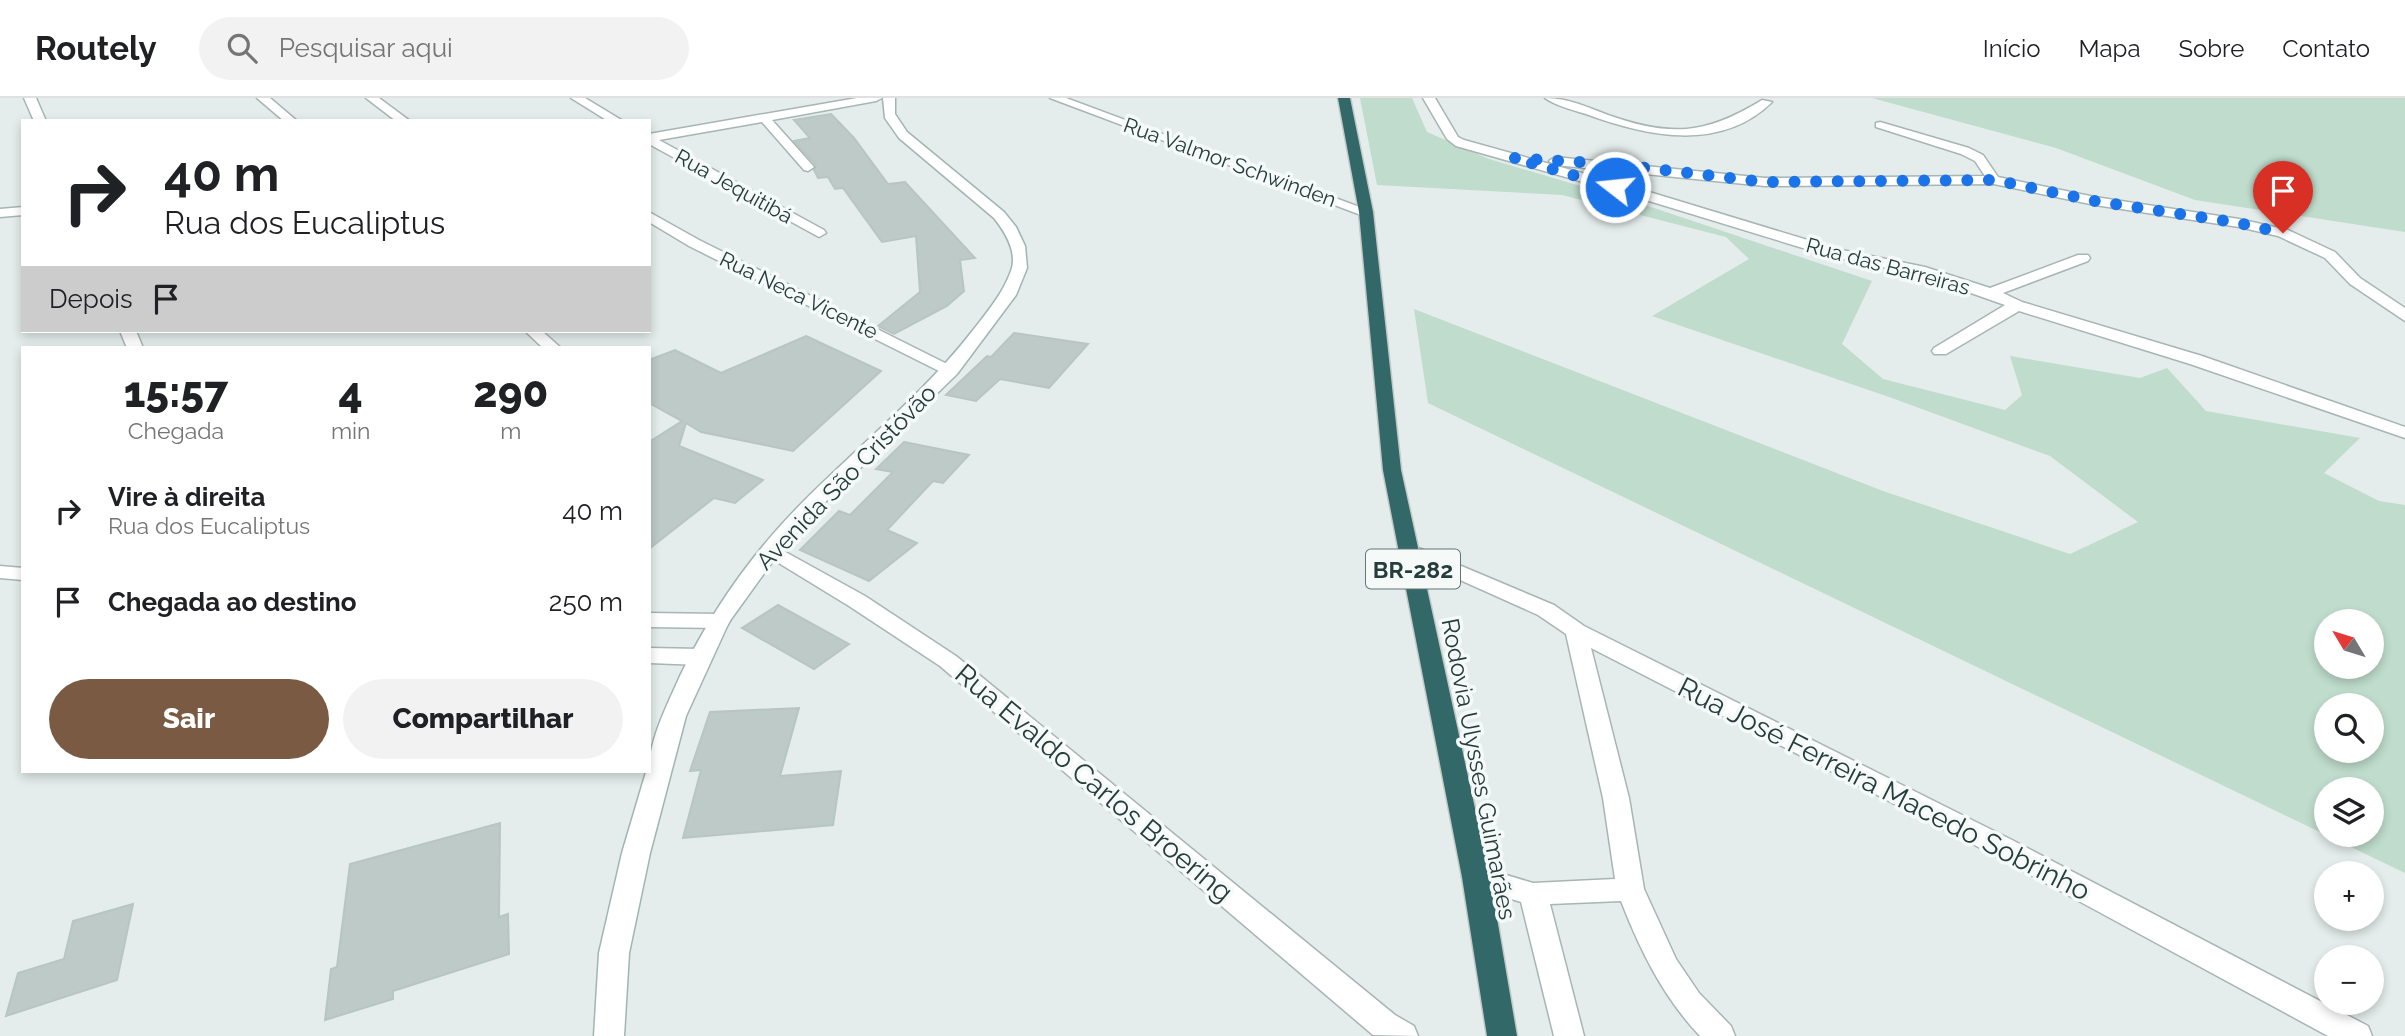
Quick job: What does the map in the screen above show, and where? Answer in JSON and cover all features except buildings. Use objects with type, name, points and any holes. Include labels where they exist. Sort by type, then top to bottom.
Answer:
[{"type":"highway","name":"Rodovia Ulysses Guimarães","points":[[1344,98],[1366,212],[1392,470],[1476,877],[1502,1036]]},
{"type":"street","points":[[30,98],[39,119]]},
{"type":"street","points":[[263,98],[289,119]]},
{"type":"street","points":[[372,98],[401,119]]},
{"type":"street","points":[[577,98],[614,119]]},
{"type":"street","points":[[788,98],[810,108]]},
{"type":"street","points":[[651,139],[763,116],[876,98]]},
{"type":"street","name":"Avenida São Cristóvão","points":[[609,1036],[614,953],[635,853],[674,716],[719,621],[771,550],[804,512],[951,370],[1007,295],[1020,268],[1018,246],[1011,230],[999,215],[902,135],[891,120],[887,107],[889,98]]},
{"type":"street","name":"Rua Valmor Schwinden","points":[[1056,98],[1366,212]]},
{"type":"street","name":"Rua das Barreiras","points":[[1429,98],[1453,139],[1470,147],[1833,253],[1920,270],[1990,293],[2017,305],[2196,360],[2405,433]]},
{"type":"street","points":[[1551,98],[1616,123],[1674,133],[1699,132],[1736,123],[1766,102]]},
{"type":"street","points":[[763,116],[808,167]]},
{"type":"street","points":[[1880,125],[1945,143],[1972,154],[1979,158],[1994,180]]},
{"type":"street","name":"Rua Jequitibá","points":[[651,140],[819,233]]},
{"type":"street","points":[[1513,158],[1612,164],[1765,182],[1994,180],[2095,201],[2239,223],[2283,233],[2330,255],[2361,285],[2405,316]]},
{"type":"street","points":[[0,213],[21,211]]},
{"type":"street","name":"Rua Neca Vicente","points":[[651,217],[694,243],[951,370]]},
{"type":"street","points":[[1990,293],[2083,258]]},
{"type":"street","points":[[2361,285],[2405,301]]},
{"type":"street","points":[[1940,351],[2017,305]]},
{"type":"street","points":[[535,333],[551,346]]},
{"type":"street","name":"Rua Evaldo Carlos Broering","points":[[771,550],[857,601],[948,661],[1384,1025],[1403,1036]]},
{"type":"street","name":"Rua José Ferreira Macedo Sobrinho","points":[[1409,550],[1546,610],[1576,631],[2001,847],[2357,1036]]},
{"type":"street","points":[[0,572],[21,574]]},
{"type":"street","points":[[651,620],[719,621]]},
{"type":"street","points":[[1576,631],[1616,798],[1630,889],[1666,972],[1691,1008],[1720,1036]]},
{"type":"street","points":[[651,655],[701,657]]},
{"type":"street","points":[[1476,877],[1533,894],[1630,889]]},
{"type":"street","points":[[1533,894],[1569,1036]]},
{"type":"green space","points":[[1360,98],[1412,98],[1427,132],[1489,159],[1648,206],[1872,281],[1842,344],[1883,379],[2005,410],[2022,395],[2010,356],[2140,378],[2167,368],[2206,411],[2360,438],[2324,473],[2379,501],[2405,505],[2405,873],[2351,847],[2384,847],[2384,777],[2314,777],[2314,829],[1428,403],[1414,309],[1883,491],[2070,554],[2138,522],[2050,456],[1892,398],[1652,316],[1749,259],[1726,237],[1562,195],[1377,185]]},
{"type":"green space","points":[[1872,98],[2405,98],[2405,232],[2195,200],[2056,148]]},
{"type":"route","points":[[1615,187],[1513,158],[1612,164],[1739,181],[1805,183],[1994,180],[2095,201],[2239,223],[2283,233]]}]
